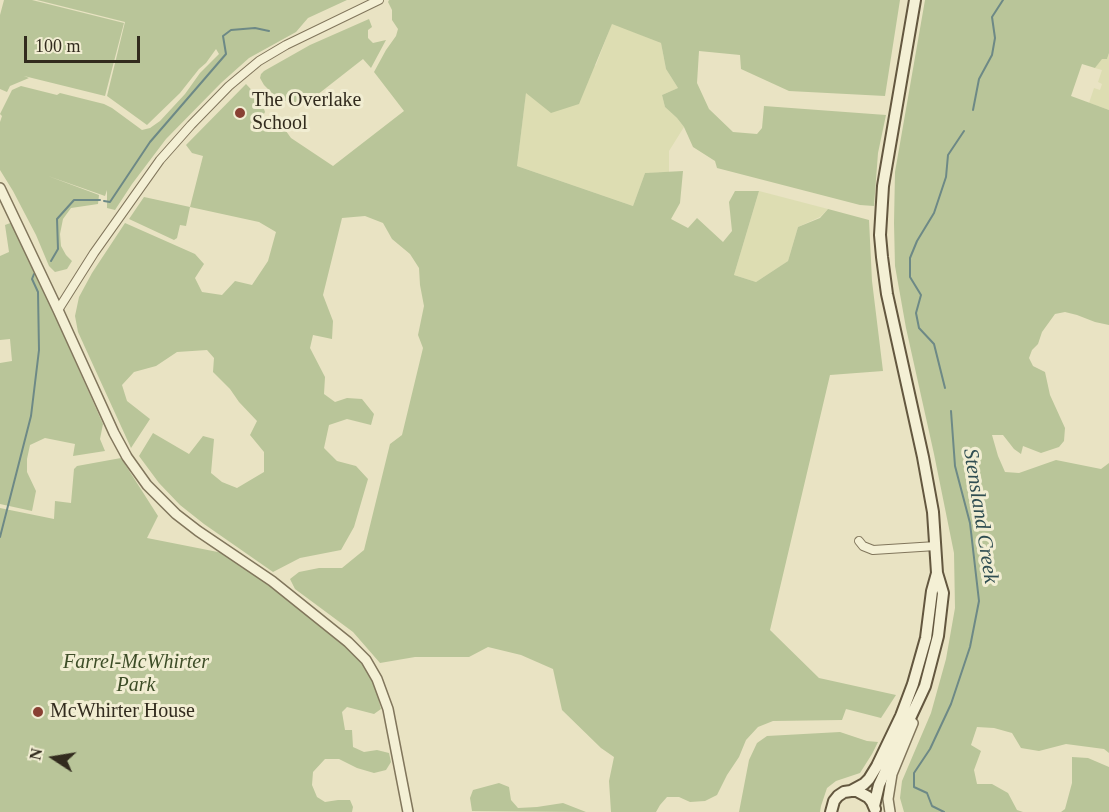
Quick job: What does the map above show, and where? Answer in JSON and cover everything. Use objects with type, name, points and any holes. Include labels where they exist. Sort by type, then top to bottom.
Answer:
[{"type":"main road","points":[[875,809],[879,785],[925,686],[939,626],[943,593],[937,573],[933,512],[887,294],[880,235],[883,186],[915,0]]},
{"type":"main road","points":[[851,791],[870,779],[901,716],[926,638],[932,591],[937,573]]},
{"type":"main road","points":[[831,812],[838,796],[851,791],[863,793],[875,809]]},
{"type":"street","points":[[58,310],[94,253],[160,160],[229,86],[259,61],[379,0]]},
{"type":"street","points":[[0,188],[114,433],[147,485],[176,514],[272,580],[348,642],[366,660],[377,679],[388,709],[408,812]]},
{"type":"street","points":[[859,541],[863,546],[873,550],[936,546]]},
{"type":"street","points":[[890,812],[888,799],[892,774],[919,701]]},
{"type":"green space","points":[[4,0],[32,0],[124,23],[105,96],[24,76],[29,78],[10,86],[7,92],[0,89],[0,15]]},
{"type":"green space","points":[[37,0],[347,0],[308,18],[296,32],[249,58],[221,83],[166,139],[115,210],[107,208],[107,190],[105,196],[48,176],[99,195],[98,204],[71,208],[63,219],[60,234],[61,246],[72,261],[67,269],[55,272],[49,266],[36,235],[0,170],[2,116],[0,114],[12,90],[21,86],[104,104],[142,130],[160,121],[219,54],[216,49],[180,93],[147,125],[107,96],[125,22]]},
{"type":"green space","points":[[389,0],[900,0],[885,96],[789,91],[741,69],[740,55],[699,51],[697,83],[709,109],[733,132],[757,134],[762,128],[764,106],[886,115],[878,153],[874,206],[860,205],[717,168],[715,161],[693,147],[684,127],[665,107],[662,95],[678,88],[666,69],[661,43],[612,24],[579,104],[551,113],[526,93],[517,166],[633,206],[645,173],[683,171],[680,203],[671,219],[688,228],[697,218],[723,242],[732,231],[729,202],[735,191],[759,191],[734,275],[756,282],[788,261],[798,227],[820,218],[828,209],[869,220],[872,281],[883,371],[830,375],[770,630],[819,678],[896,695],[881,718],[846,709],[842,720],[773,721],[758,727],[746,740],[717,795],[705,801],[690,802],[679,797],[667,797],[656,812],[611,812],[609,781],[614,757],[601,748],[562,710],[553,669],[521,655],[488,647],[469,657],[415,657],[380,663],[353,632],[295,589],[290,579],[299,572],[319,568],[342,568],[364,550],[390,444],[402,435],[423,348],[418,335],[424,306],[419,268],[410,254],[392,239],[383,223],[365,216],[342,218],[323,295],[333,321],[332,339],[313,335],[310,348],[325,377],[324,394],[335,402],[347,398],[362,399],[374,414],[371,425],[347,419],[329,425],[324,448],[337,461],[356,466],[368,479],[354,527],[341,550],[300,558],[273,572],[180,505],[159,483],[139,456],[153,433],[189,454],[203,436],[214,439],[211,473],[222,482],[237,488],[264,472],[264,452],[250,435],[257,421],[213,372],[214,358],[207,350],[177,352],[156,366],[134,372],[122,385],[127,401],[150,419],[131,448],[78,332],[75,316],[79,297],[125,223],[195,254],[204,264],[195,278],[202,292],[222,295],[235,281],[252,285],[268,261],[276,232],[259,222],[190,207],[203,156],[192,153],[186,145],[246,84],[261,100],[265,112],[260,121],[261,127],[270,128],[278,120],[291,138],[333,166],[404,111],[374,72],[398,29],[392,20]]},
{"type":"green space","points":[[925,0],[1109,0],[1107,59],[1102,59],[1095,68],[1082,64],[1071,96],[1109,110],[1109,325],[1065,312],[1055,314],[1042,332],[1038,344],[1032,350],[1029,358],[1033,366],[1045,372],[1050,395],[1065,428],[1064,441],[1059,447],[1041,453],[1023,446],[1021,454],[1003,435],[992,435],[1005,472],[1019,473],[1056,460],[1101,469],[1109,463],[1109,753],[1104,749],[1066,744],[1039,751],[1021,748],[1012,733],[994,728],[977,727],[971,745],[981,751],[974,770],[977,784],[992,784],[1008,793],[1017,810],[1023,812],[904,812],[900,798],[902,781],[931,713],[946,659],[955,608],[954,553],[895,266],[895,172]]},
{"type":"green space","points":[[369,19],[372,27],[368,30],[368,38],[373,43],[386,40],[371,68],[363,59],[317,95],[304,94],[300,101],[291,103],[277,98],[264,85],[260,78],[264,71],[310,45]]},
{"type":"green space","points":[[612,23],[661,43],[666,69],[678,88],[662,95],[665,107],[684,127],[669,151],[669,172],[645,173],[633,206],[517,166],[526,92],[596,65]]},
{"type":"green space","points":[[1109,53],[1109,110],[1089,103],[1094,88],[1100,90],[1102,84],[1098,82],[1102,70],[1095,68],[1102,58],[1107,59]]},
{"type":"green space","points":[[759,191],[828,209],[820,217],[798,227],[788,261],[756,282],[734,275]]},
{"type":"green space","points":[[144,197],[190,207],[186,226],[180,225],[177,238],[174,240],[129,219]]},
{"type":"green space","points":[[13,222],[103,424],[100,439],[105,451],[73,456],[75,444],[45,438],[30,445],[27,472],[36,491],[32,511],[0,504],[0,363],[12,361],[10,339],[0,340],[0,256],[9,252],[5,225]]},
{"type":"green space","name":"Farrel-McWhirter Park","points":[[121,458],[158,516],[147,538],[233,555],[275,586],[355,653],[365,667],[374,681],[381,709],[374,714],[347,707],[342,712],[345,730],[352,730],[353,747],[364,752],[377,750],[389,753],[391,762],[386,770],[374,773],[339,759],[325,759],[313,772],[312,785],[317,797],[325,802],[350,800],[353,807],[352,812],[0,812],[0,508],[54,519],[55,501],[71,503],[74,469],[77,466]]},
{"type":"green space","points":[[840,732],[867,741],[878,742],[860,773],[836,781],[827,788],[820,812],[739,812],[749,760],[757,743],[767,736]]},
{"type":"green space","points":[[1072,757],[1088,758],[1109,767],[1109,812],[1061,812],[1065,809],[1072,783]]},
{"type":"green space","points":[[499,783],[509,787],[511,800],[518,808],[563,803],[586,812],[472,811],[470,798],[473,790]]},
{"type":"waterway","name":"Stensland Creek","points":[[973,110],[979,79],[992,55],[995,38],[992,17],[1003,0]]},
{"type":"waterway","points":[[104,201],[110,202],[150,142],[226,54],[223,36],[231,30],[255,28],[269,31]]},
{"type":"waterway","name":"Stensland Creek","points":[[945,388],[934,344],[919,328],[916,313],[921,295],[910,277],[910,258],[917,241],[934,213],[946,177],[948,155],[964,131]]},
{"type":"waterway","points":[[51,261],[58,249],[57,219],[74,200],[100,200]]},
{"type":"waterway","points":[[0,537],[31,416],[39,350],[38,292],[32,279],[34,274]]},
{"type":"waterway","name":"Stensland Creek","points":[[944,812],[932,806],[927,793],[914,787],[914,773],[930,749],[951,704],[970,647],[979,601],[970,523],[955,466],[951,411]]},
{"type":"place","name":"The Overlake School","points":[[240,113]]},
{"type":"place","name":"McWhirter House","points":[[38,712]]}]
